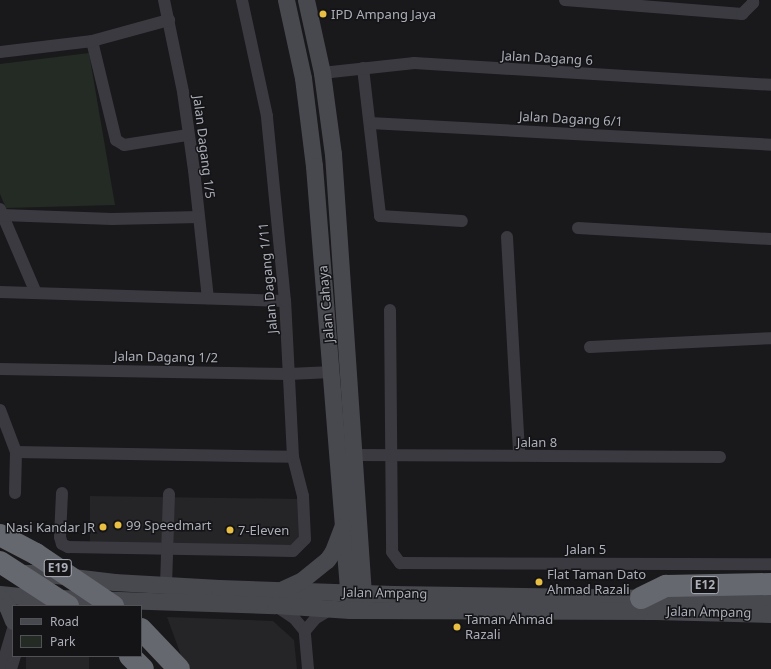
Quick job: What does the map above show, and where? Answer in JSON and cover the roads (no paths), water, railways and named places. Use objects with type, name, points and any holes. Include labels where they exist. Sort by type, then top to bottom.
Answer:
[{"type":"highway","name":"E19","points":[[0,535],[36,554],[112,605]]},
{"type":"highway","name":"E19","points":[[4,569],[41,603]]},
{"type":"highway","name":"E12","points":[[650,602],[666,586],[771,584]]},
{"type":"highway","points":[[142,630],[179,669]]},
{"type":"highway","points":[[131,657],[143,669]]},
{"type":"main road","name":"Jalan Cahaya","points":[[286,0],[303,78],[314,166],[332,372],[343,524],[356,601]]},
{"type":"main road","name":"Jalan Cahaya","points":[[306,0],[322,73],[333,154],[361,560],[356,601]]},
{"type":"main road","points":[[278,598],[327,560],[343,524]]},
{"type":"main road","points":[[361,560],[372,576],[393,594]]},
{"type":"main road","points":[[4,569],[25,584],[41,603]]},
{"type":"main road","name":"Jalan Ampang","points":[[4,569],[114,582],[166,585],[278,598],[331,608],[356,601],[393,594],[650,602],[771,614]]},
{"type":"main road","points":[[41,603],[39,588],[84,590],[114,582]]},
{"type":"main road","name":"Jalan Ampang","points":[[0,594],[41,603],[278,598],[356,601],[650,602],[771,600]]},
{"type":"main road","points":[[0,598],[7,606],[12,618]]},
{"type":"street","name":"Jalan Dagang 1/5","points":[[164,0],[183,92],[194,170],[208,298]]},
{"type":"street","name":"Jalan Dagang 1/11","points":[[167,549],[293,551],[305,539],[303,496],[293,457],[284,301],[267,116],[242,0]]},
{"type":"street","points":[[565,0],[662,3],[742,14],[753,3],[753,0]]},
{"type":"street","points":[[0,52],[92,41],[169,20]]},
{"type":"street","points":[[92,41],[116,140],[124,145],[188,135]]},
{"type":"street","name":"Jalan Dagang 6","points":[[322,73],[414,63],[771,85]]},
{"type":"street","points":[[363,68],[380,216],[462,221]]},
{"type":"street","name":"Jalan Dagang 6/1","points":[[370,123],[771,145]]},
{"type":"street","points":[[36,293],[1,212],[112,219],[199,218]]},
{"type":"street","points":[[578,228],[771,239]]},
{"type":"street","points":[[507,237],[519,455]]},
{"type":"street","points":[[0,292],[284,301]]},
{"type":"street","points":[[390,310],[391,455]]},
{"type":"street","points":[[590,347],[771,338]]},
{"type":"street","name":"Jalan Dagang 1/2","points":[[0,369],[289,374],[332,372]]},
{"type":"street","points":[[0,410],[16,452],[15,492]]},
{"type":"street","points":[[16,452],[293,457]]},
{"type":"street","name":"Jalan 8","points":[[353,455],[720,457]]},
{"type":"street","name":"Jalan 5","points":[[391,455],[392,552],[400,562],[771,564]]},
{"type":"street","points":[[62,493],[60,537],[62,544],[68,547],[87,548],[167,549]]},
{"type":"street","points":[[166,585],[169,494]]},
{"type":"street","points":[[278,598],[305,631],[308,669]]},
{"type":"street","points":[[305,631],[316,618],[331,608]]},
{"type":"street","points":[[1,669],[12,632]]},
{"type":"street","points":[[11,669],[15,657]]},
{"type":"place","name":"IPD Ampang Jaya","points":[[323,14]]},
{"type":"place","name":"99 Speedmart","points":[[118,525]]},
{"type":"place","name":"Nasi Kandar JR","points":[[103,527]]},
{"type":"place","name":"7-Eleven","points":[[230,530]]},
{"type":"place","name":"Flat Taman Dato Ahmad Razali","points":[[539,582]]},
{"type":"place","name":"Taman Ahmad Razali","points":[[457,627]]}]
